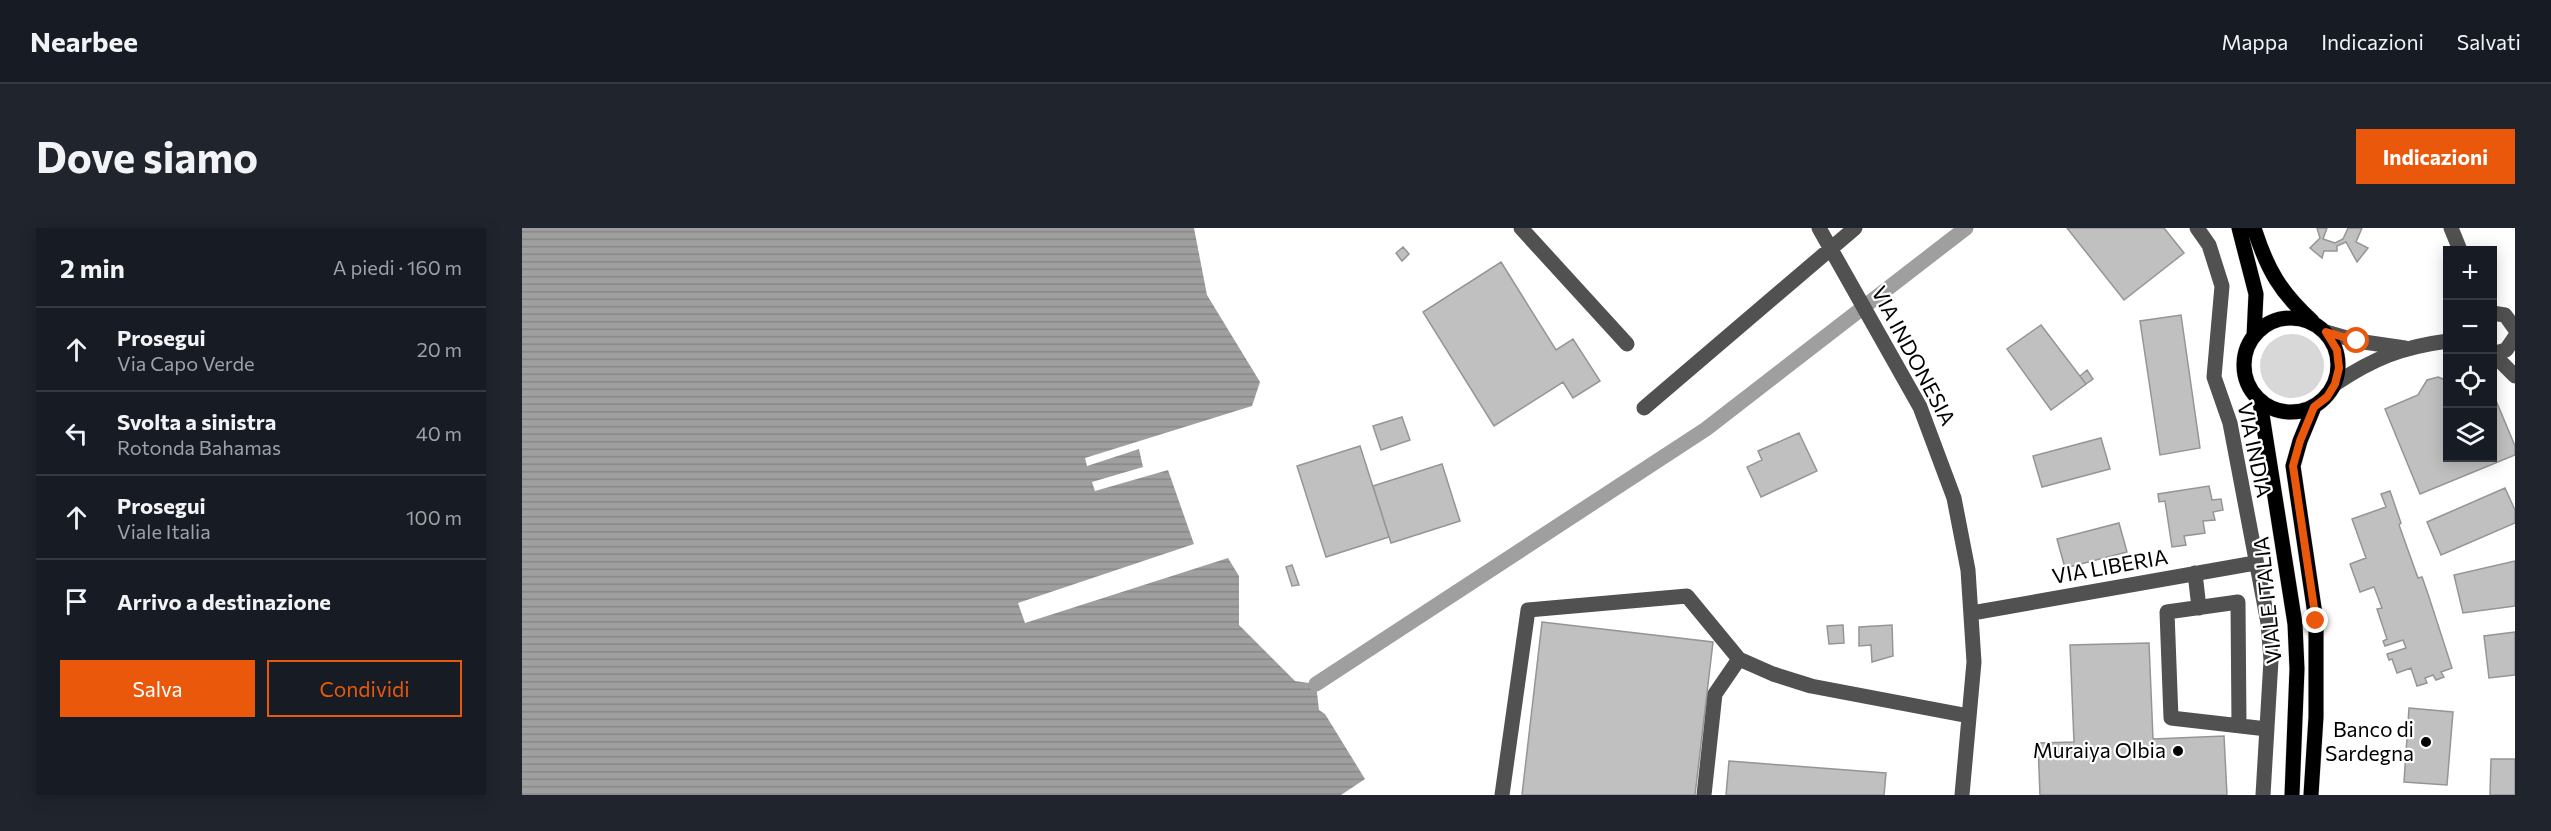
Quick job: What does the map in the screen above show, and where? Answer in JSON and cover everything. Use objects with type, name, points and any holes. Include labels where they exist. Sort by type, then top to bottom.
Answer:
[{"type":"main road","points":[[2239,228],[2256,294],[2254,336]]},
{"type":"main road","points":[[2254,228],[2274,278],[2295,305],[2320,328],[2337,350],[2339,368],[2335,384],[2327,397],[2314,407],[2296,413],[2277,411],[2260,402],[2250,389],[2244,372],[2245,353],[2254,336],[2267,324],[2280,319],[2298,318],[2320,328]]},
{"type":"main road","name":"VIALE ITALIA","points":[[2260,402],[2295,624],[2297,669],[2292,795]]},
{"type":"main road","name":"VIALE ITALIA","points":[[2311,795],[2316,717],[2316,621],[2293,466],[2314,407]]},
{"type":"street","points":[[1521,228],[1627,344]]},
{"type":"street","name":"VIA INDONESIA","points":[[1819,228],[1920,407],[1950,488],[1968,570],[1974,662],[1962,795]]},
{"type":"street","points":[[1644,408],[1855,228]]},
{"type":"street","name":"VIA INDIA","points":[[2197,228],[2209,245],[2222,286],[2214,377],[2230,423],[2268,623],[2271,660],[2263,795]]},
{"type":"street","points":[[2451,228],[2458,246]]},
{"type":"street","points":[[2497,315],[2514,334],[2515,376]]},
{"type":"street","points":[[2320,328],[2357,341],[2404,348]]},
{"type":"street","points":[[2497,354],[2501,353],[2514,334]]},
{"type":"street","points":[[2335,384],[2362,366],[2404,348],[2443,342]]},
{"type":"street","points":[[2497,358],[2515,376]]},
{"type":"street","name":"VIA LIBERIA","points":[[1972,613],[2255,563]]},
{"type":"street","points":[[2195,573],[2199,608]]},
{"type":"street","points":[[1502,795],[1528,610],[1687,596],[1739,659],[1811,686],[1969,716]]},
{"type":"street","points":[[2239,726],[2238,602],[2167,612],[2172,718],[2239,726],[2267,729]]},
{"type":"street","points":[[1704,795],[1715,694],[1739,659]]},
{"type":"shaded area","points":[[522,228],[1194,228],[1207,295],[1260,382],[1252,406],[1085,458],[1087,466],[1139,449],[1143,467],[1092,482],[1095,491],[1168,470],[1194,544],[1018,603],[1025,623],[1228,558],[1239,576],[1239,625],[1295,681],[1316,684],[1319,710],[1325,714],[1365,779],[1341,795],[522,795]]},
{"type":"shaded area","points":[[2286,334],[2298,334],[2315,343],[2322,354],[2324,366],[2322,378],[2315,389],[2298,398],[2286,398],[2274,393],[2265,384],[2260,372],[2260,360],[2265,348],[2274,339]]},
{"type":"building","points":[[2067,228],[2164,228],[2184,253],[2124,300]]},
{"type":"building","points":[[2317,228],[2327,228],[2323,239],[2335,243],[2343,239],[2348,228],[2362,228],[2356,242],[2368,248],[2357,262],[2346,242],[2337,246],[2337,251],[2324,251],[2322,258],[2310,248],[2320,238]]},
{"type":"building","points":[[1403,247],[1409,254],[1402,261],[1396,253]]},
{"type":"building","points":[[1501,262],[1556,350],[1573,339],[1600,381],[1573,398],[1563,382],[1494,426],[1423,312]]},
{"type":"building","points":[[2181,315],[2200,448],[2160,455],[2140,321]]},
{"type":"building","points":[[2041,325],[2086,384],[2051,410],[2007,349]]},
{"type":"building","points":[[2087,370],[2093,379],[2086,384],[2080,376]]},
{"type":"building","points":[[2438,377],[2443,379],[2443,462],[2497,462],[2497,403],[2515,446],[2515,455],[2420,494],[2385,409],[2418,395],[2427,380]]},
{"type":"building","points":[[1402,417],[1410,440],[1381,450],[1373,426]]},
{"type":"building","points":[[1799,433],[1817,471],[1761,497],[1747,467],[1762,460],[1758,451]]},
{"type":"building","points":[[2101,438],[2110,469],[2042,487],[2033,456]]},
{"type":"building","points":[[1360,446],[1389,537],[1326,557],[1297,466]]},
{"type":"building","points":[[1442,464],[1460,521],[1391,543],[1373,486]]},
{"type":"building","points":[[2209,486],[2212,500],[2221,499],[2223,510],[2213,512],[2215,520],[2203,521],[2205,533],[2184,536],[2186,545],[2172,547],[2165,501],[2159,502],[2158,494]]},
{"type":"building","points":[[2505,488],[2515,510],[2515,523],[2441,555],[2427,522]]},
{"type":"building","points":[[2390,491],[2401,523],[2399,525],[2418,578],[2422,577],[2452,668],[2441,672],[2444,677],[2436,680],[2433,675],[2425,678],[2427,683],[2417,686],[2411,668],[2397,673],[2392,659],[2389,660],[2387,654],[2406,648],[2403,640],[2385,646],[2383,641],[2387,639],[2377,609],[2382,608],[2374,587],[2360,592],[2350,564],[2366,558],[2352,519],[2386,507],[2381,494]]},
{"type":"building","points":[[2119,523],[2127,552],[2065,568],[2057,539]]},
{"type":"building","points":[[2515,561],[2515,606],[2463,613],[2454,575]]},
{"type":"building","points":[[1292,565],[1299,585],[1292,586],[1286,567]]},
{"type":"building","points":[[1542,622],[1713,642],[1695,795],[1522,795]]},
{"type":"building","points":[[1843,625],[1844,643],[1829,644],[1827,626]]},
{"type":"building","points":[[1892,625],[1893,656],[1872,662],[1871,645],[1859,646],[1859,627]]},
{"type":"building","points":[[2515,632],[2515,675],[2489,678],[2484,636]]},
{"type":"building","points":[[2149,643],[2153,739],[2224,736],[2227,795],[2040,795],[2038,743],[2074,742],[2070,645]]},
{"type":"building","points":[[2409,708],[2453,712],[2447,785],[2404,782]]},
{"type":"building","points":[[2491,759],[2515,759],[2515,795],[2490,795]]},
{"type":"building","points":[[1729,761],[1886,773],[1884,795],[1726,795]]},
{"type":"waterway","points":[[1316,684],[1706,429],[1966,228]]},
{"type":"place","name":"Banco di Sardegna","points":[[2426,742]]},
{"type":"place","name":"Muraiya Olbia","points":[[2178,751]]},
{"type":"route","points":[[2316,621],[2293,466],[2314,407],[2327,397],[2335,384],[2339,368],[2337,350],[2326,332],[2357,341]]}]
